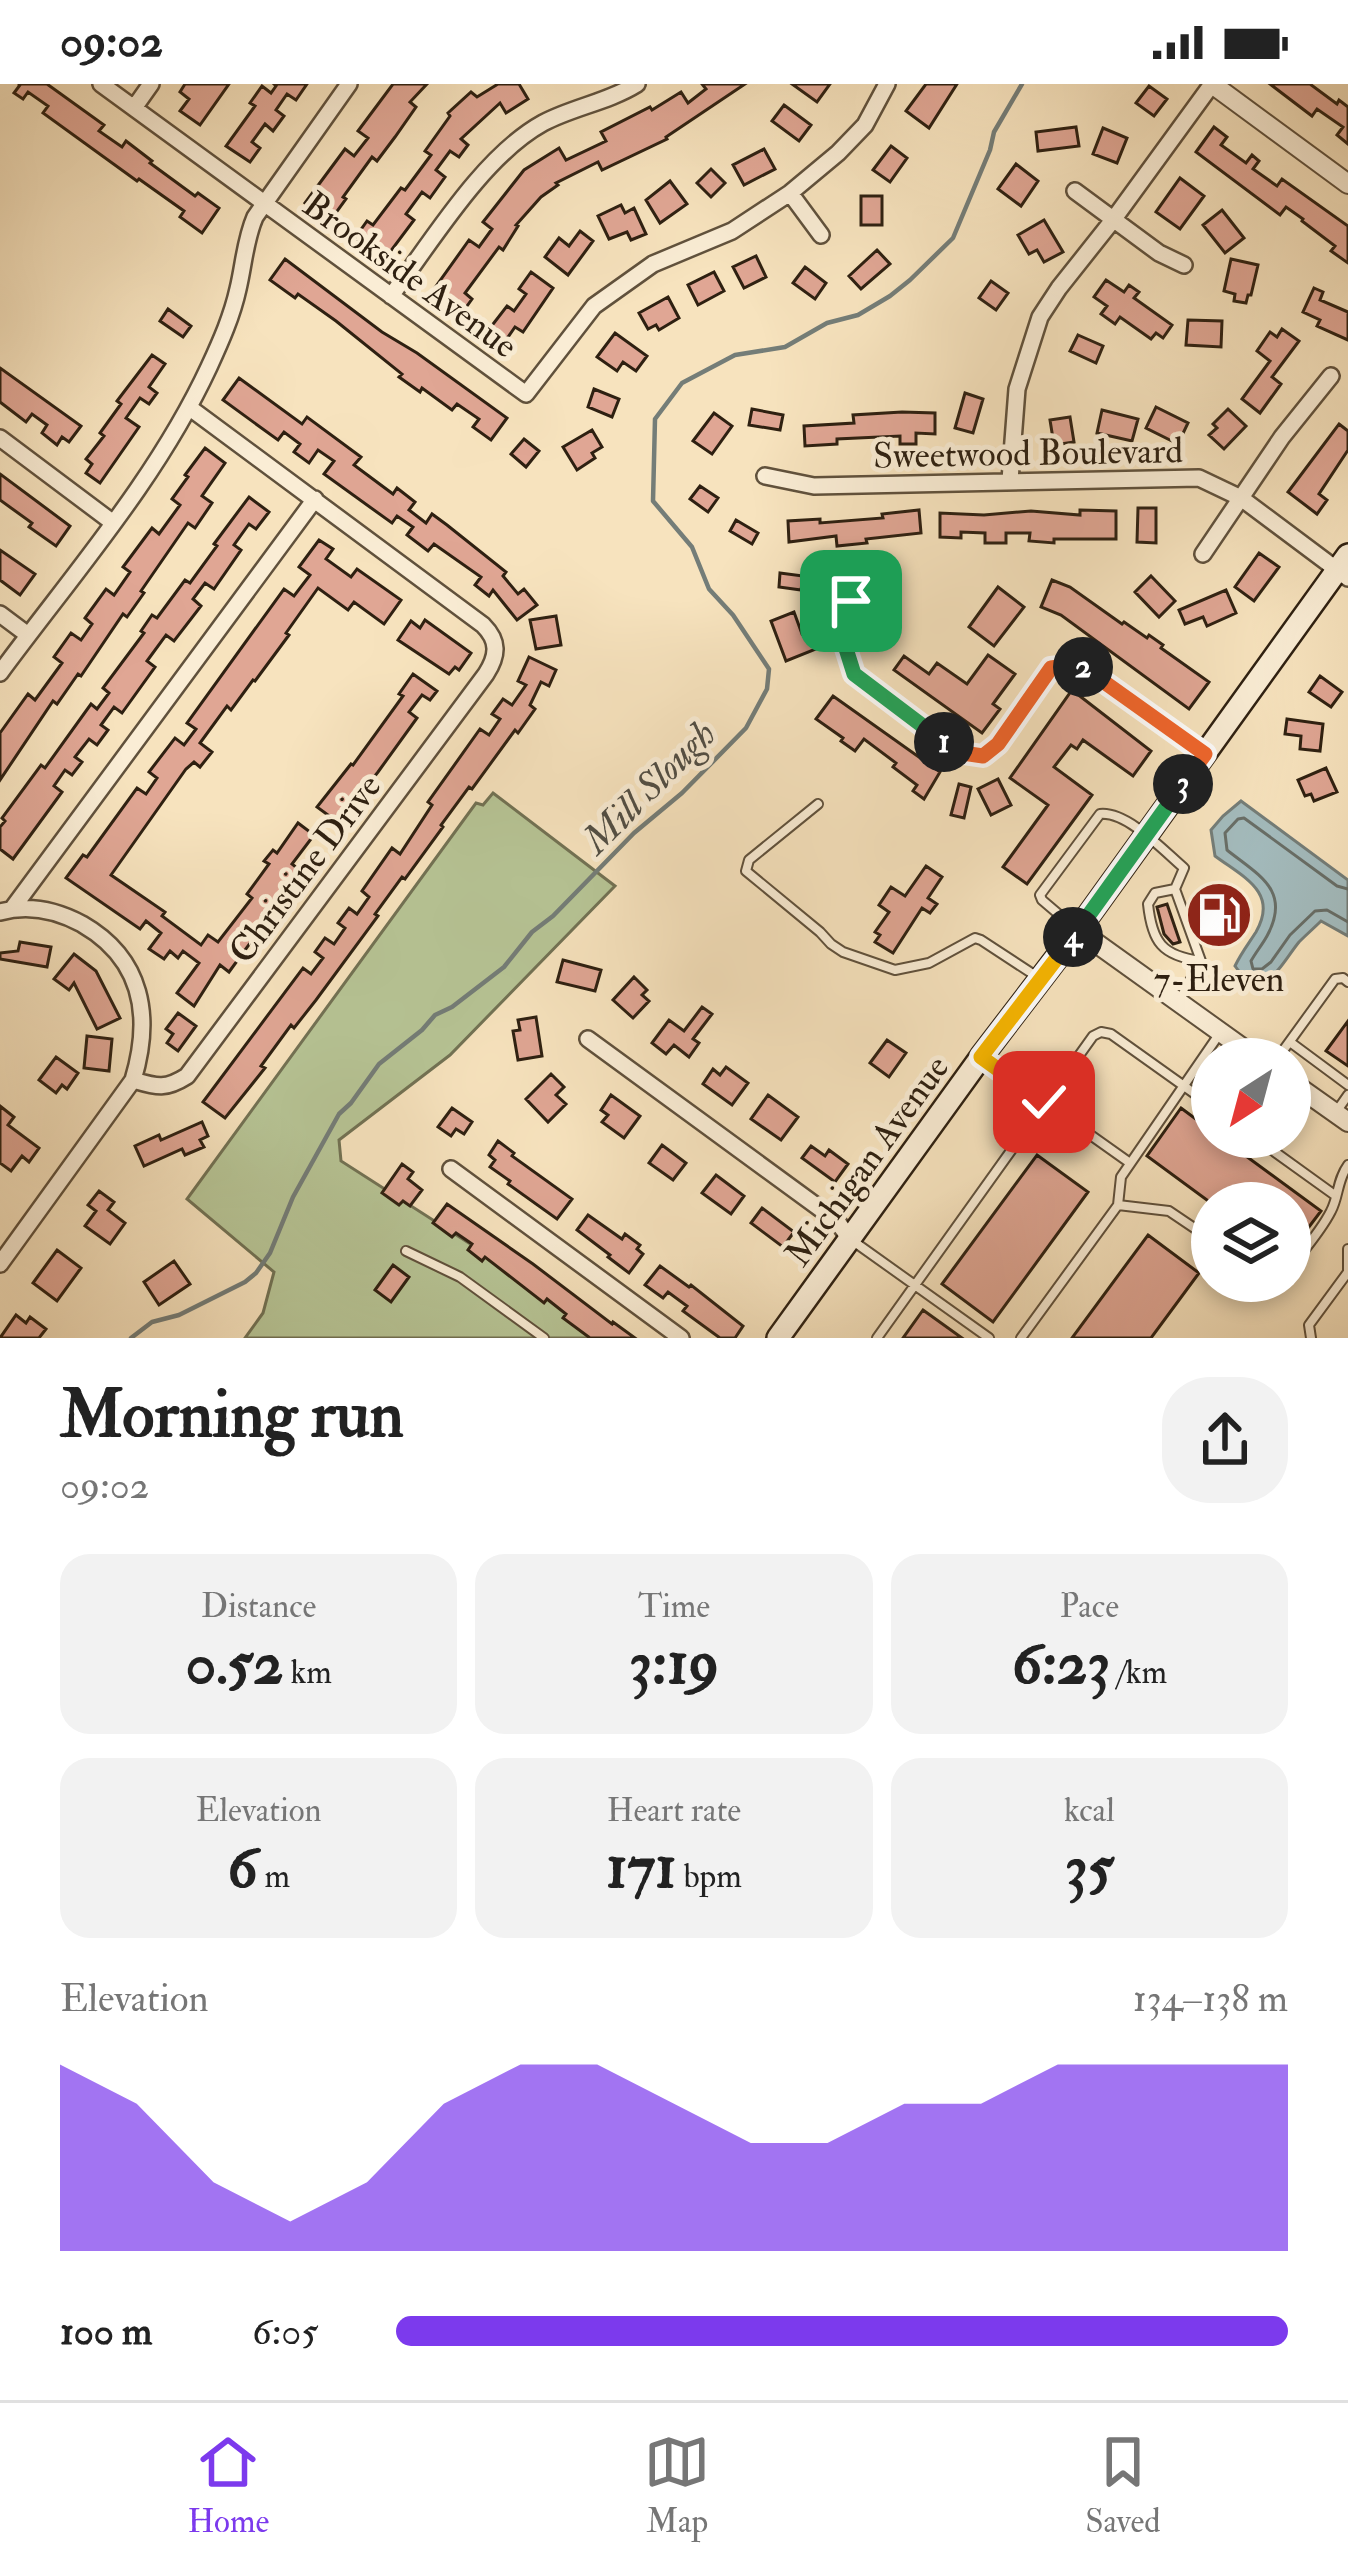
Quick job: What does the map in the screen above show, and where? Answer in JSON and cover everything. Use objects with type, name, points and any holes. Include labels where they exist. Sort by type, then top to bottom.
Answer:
[{"type":"main road","name":"Michigan Avenue","points":[[778,1338],[1344,568]]},
{"type":"street","name":"Brookside Avenue","points":[[100,84],[526,394],[594,306],[653,264],[731,231],[790,193],[865,125],[887,84]]},
{"type":"street","points":[[134,108],[151,84]]},
{"type":"street","points":[[0,673],[190,407],[226,331],[249,231],[349,84]]},
{"type":"street","points":[[391,296],[488,166],[514,143],[544,123],[637,84]]},
{"type":"street","points":[[1010,480],[1017,389],[1040,317],[1212,84],[1348,184]]},
{"type":"street","points":[[1076,191],[1159,254],[1184,265]]},
{"type":"street","points":[[790,193],[820,236]]},
{"type":"street","points":[[1203,554],[1282,437],[1331,376]]},
{"type":"street","points":[[6,910],[315,499],[190,407]]},
{"type":"street","points":[[0,438],[112,522]]},
{"type":"street","name":"Sweetwood Boulevard","points":[[765,476],[814,486],[1199,478],[1241,498],[1344,568]]},
{"type":"street","name":"Christine Drive","points":[[133,1080],[156,1087],[173,1085],[187,1076],[494,662],[496,646],[483,625],[315,499]]},
{"type":"street","points":[[851,601],[842,636],[854,674],[956,752],[983,756],[998,744],[1051,668],[1080,664],[1205,754]]},
{"type":"street","points":[[0,614],[28,635]]},
{"type":"street","points":[[0,1264],[133,1080],[142,1050],[142,1006],[136,984],[114,947],[62,914],[40,908],[6,910]]},
{"type":"street","points":[[1078,930],[1227,1038]]},
{"type":"street","points":[[588,1039],[837,1221],[849,1238]]},
{"type":"street","points":[[1311,1097],[1342,1118]]},
{"type":"street","points":[[451,1168],[681,1338]]},
{"type":"lane","points":[[818,804],[749,860],[746,871],[831,944],[895,970],[929,963],[975,938],[1041,979]]},
{"type":"lane","points":[[1078,930],[1040,895],[1100,814],[1109,813],[1184,868],[1175,889],[1201,961],[1179,1003]]},
{"type":"lane","points":[[1175,889],[1155,892],[1148,904],[1156,940],[1178,957],[1201,961]]},
{"type":"lane","points":[[1293,1038],[1335,979],[1348,982]]},
{"type":"lane","points":[[1022,1338],[1118,1205],[1121,1177],[1220,1033]]},
{"type":"lane","points":[[877,1338],[1093,1036],[1111,1034],[1191,1091]]},
{"type":"lane","points":[[981,1057],[1130,1163]]},
{"type":"lane","points":[[1311,1058],[1348,1085]]},
{"type":"lane","points":[[1342,1118],[1348,1095]]},
{"type":"lane","points":[[1283,1158],[1336,1196]]},
{"type":"lane","points":[[1311,1240],[1329,1216],[1348,1165]]},
{"type":"lane","points":[[1118,1205],[1169,1211],[1191,1226]]},
{"type":"lane","points":[[849,1238],[989,1338]]},
{"type":"lane","points":[[1311,1338],[1309,1325],[1348,1272],[1348,1250]]},
{"type":"lane","points":[[406,1251],[460,1277],[544,1338]]},
{"type":"green space","points":[[493,793],[615,886],[450,1055],[339,1140],[341,1161],[528,1281],[602,1338],[245,1338],[263,1313],[274,1272],[187,1199],[476,803],[483,805]]},
{"type":"water","points":[[1241,801],[1348,880],[1348,936],[1321,921],[1263,982],[1245,977],[1235,966],[1262,918],[1261,896],[1215,856],[1211,830]]},
{"type":"building","points":[[18,84],[47,84],[104,125],[99,131],[122,147],[126,141],[195,196],[198,193],[219,208],[202,233],[180,217],[184,211],[43,113],[48,106],[28,92],[23,99],[14,93]]},
{"type":"building","points":[[185,84],[229,84],[200,125],[180,111],[189,99],[180,92]]},
{"type":"building","points":[[274,84],[307,84],[296,100],[287,94],[276,110],[284,116],[273,131],[265,124],[252,142],[260,148],[250,162],[226,146],[255,106],[250,103],[262,86],[271,93]]},
{"type":"building","points":[[393,84],[427,84],[410,102],[416,107],[395,137],[377,161],[372,157],[330,221],[305,203],[345,149],[354,156],[368,138],[358,131]]},
{"type":"building","points":[[498,84],[519,84],[528,99],[506,113],[500,103],[461,139],[468,145],[459,157],[450,151],[436,170],[445,177],[430,198],[422,192],[406,214],[414,220],[384,260],[355,238],[367,221],[373,225],[401,188],[405,190],[431,155],[425,151],[448,113],[471,92],[477,97]]},
{"type":"building","points":[[702,84],[745,84],[667,139],[602,170],[598,162],[556,183],[516,225],[503,250],[499,247],[465,293],[472,299],[462,313],[432,292],[469,240],[479,247],[492,229],[483,222],[524,170],[559,148],[566,160],[606,141],[601,132],[681,92],[688,103],[706,89]]},
{"type":"building","points":[[792,84],[830,84],[817,102]]},
{"type":"building","points":[[926,84],[957,84],[929,128],[906,111]]},
{"type":"building","points":[[1270,84],[1310,84],[1337,104],[1339,100],[1348,107],[1348,144],[1337,135],[1343,127],[1317,109],[1312,116]]},
{"type":"building","points":[[1149,86],[1167,99],[1154,116],[1136,103]]},
{"type":"building","points":[[784,105],[811,125],[799,141],[772,121]]},
{"type":"building","points":[[1076,127],[1079,146],[1038,151],[1036,132]]},
{"type":"building","points":[[1214,127],[1227,137],[1221,145],[1246,163],[1252,155],[1259,161],[1253,169],[1277,186],[1282,179],[1348,226],[1348,263],[1303,219],[1286,207],[1280,215],[1196,152]]},
{"type":"building","points":[[1103,128],[1127,138],[1117,163],[1093,154]]},
{"type":"building","points":[[891,146],[907,158],[890,182],[873,170]]},
{"type":"building","points":[[764,149],[775,169],[744,185],[733,165]]},
{"type":"building","points":[[1016,164],[1038,181],[1021,206],[998,189]]},
{"type":"building","points":[[711,169],[725,183],[711,197],[697,183]]},
{"type":"building","points":[[1180,178],[1204,196],[1180,229],[1156,212]]},
{"type":"building","points":[[670,181],[687,204],[660,223],[646,200]]},
{"type":"building","points":[[861,196],[882,196],[882,225],[861,225]]},
{"type":"building","points":[[621,205],[625,213],[634,208],[646,234],[631,240],[627,232],[609,239],[598,216]]},
{"type":"building","points":[[1222,210],[1244,238],[1225,253],[1203,225]]},
{"type":"building","points":[[1044,220],[1063,252],[1044,262],[1037,250],[1029,254],[1018,235]]},
{"type":"building","points":[[580,231],[593,241],[568,275],[545,257],[559,238],[569,246]]},
{"type":"building","points":[[877,250],[890,264],[861,289],[849,276]]},
{"type":"building","points":[[756,256],[766,277],[744,288],[733,267]]},
{"type":"building","points":[[285,259],[507,418],[491,440],[473,427],[479,419],[457,404],[452,410],[422,388],[420,392],[336,321],[270,280]]},
{"type":"building","points":[[1231,259],[1258,265],[1246,303],[1234,301],[1235,294],[1224,291]]},
{"type":"building","points":[[805,267],[826,283],[815,299],[793,283]]},
{"type":"building","points":[[531,272],[553,288],[523,332],[515,327],[506,340],[490,328],[507,306],[514,311],[526,294],[519,289]]},
{"type":"building","points":[[714,272],[724,291],[698,305],[688,285]]},
{"type":"building","points":[[1106,280],[1124,292],[1129,285],[1139,292],[1134,298],[1172,325],[1163,338],[1156,333],[1151,339],[1120,317],[1115,324],[1101,314],[1107,306],[1094,297]]},
{"type":"building","points":[[991,281],[1008,293],[996,310],[979,298]]},
{"type":"building","points":[[1314,288],[1323,292],[1320,300],[1348,312],[1348,340],[1317,326],[1320,320],[1303,312]]},
{"type":"building","points":[[668,297],[679,318],[659,330],[656,325],[648,329],[639,313]]},
{"type":"building","points":[[168,309],[191,326],[183,337],[160,321]]},
{"type":"building","points":[[1188,320],[1222,321],[1221,347],[1186,345]]},
{"type":"building","points":[[1282,329],[1299,341],[1272,377],[1281,384],[1260,413],[1242,399],[1270,361],[1257,351],[1270,332],[1277,337]]},
{"type":"building","points":[[615,333],[647,356],[636,371],[623,362],[617,371],[597,357]]},
{"type":"building","points":[[1078,335],[1103,346],[1096,363],[1070,351]]},
{"type":"building","points":[[152,355],[165,364],[149,387],[157,393],[149,404],[140,398],[126,418],[139,427],[100,483],[86,473],[92,464],[86,459],[104,436],[100,433],[121,404],[117,401]]},
{"type":"building","points":[[0,368],[81,426],[69,442],[62,437],[57,445],[42,433],[47,425],[32,414],[26,422],[0,402]]},
{"type":"building","points":[[239,378],[302,424],[307,417],[361,457],[354,465],[393,494],[397,488],[415,502],[409,510],[426,523],[432,514],[447,525],[506,572],[503,576],[518,594],[524,589],[537,605],[517,620],[493,590],[489,596],[475,585],[481,577],[434,544],[428,551],[407,535],[413,527],[397,516],[392,523],[324,474],[334,461],[318,450],[309,463],[294,452],[300,444],[284,432],[278,440],[223,400]]},
{"type":"building","points":[[594,389],[619,399],[612,417],[588,407]]},
{"type":"building","points":[[965,393],[983,399],[973,433],[955,428]]},
{"type":"building","points":[[1156,407],[1188,423],[1178,444],[1146,428]]},
{"type":"building","points":[[752,409],[783,415],[780,430],[749,425]]},
{"type":"building","points":[[1228,409],[1246,426],[1224,449],[1209,435]]},
{"type":"building","points":[[1102,410],[1138,419],[1132,441],[1097,433]]},
{"type":"building","points":[[714,413],[732,426],[712,454],[693,441]]},
{"type":"building","points":[[935,413],[935,434],[916,433],[916,444],[900,444],[900,436],[837,439],[837,444],[805,446],[804,426],[854,423],[853,415]]},
{"type":"building","points":[[1070,417],[1074,442],[1054,445],[1050,420]]},
{"type":"building","points":[[1339,424],[1348,431],[1348,450],[1319,494],[1327,500],[1317,514],[1288,492]]},
{"type":"building","points":[[592,430],[602,447],[577,470],[563,447]]},
{"type":"building","points":[[524,439],[539,451],[526,467],[511,454]]},
{"type":"building","points":[[205,448],[225,463],[202,496],[212,503],[195,528],[188,523],[127,617],[123,614],[57,704],[53,701],[0,780],[0,733],[28,694],[35,700],[62,663],[54,657],[71,633],[81,640],[92,624],[85,618],[106,589],[114,595],[130,572],[123,567],[152,528],[159,534],[180,505],[172,499]]},
{"type":"building","points":[[0,474],[70,526],[56,546],[0,500]]},
{"type":"building","points":[[700,486],[718,498],[708,512],[690,499]]},
{"type":"building","points":[[249,497],[269,512],[256,529],[249,524],[234,545],[241,550],[214,589],[205,583],[193,599],[201,606],[174,641],[166,635],[147,661],[155,667],[122,713],[114,707],[101,725],[108,730],[97,745],[89,739],[75,757],[82,762],[72,775],[65,770],[54,786],[62,792],[13,859],[0,849],[2,818],[91,704],[97,709],[109,693],[103,688],[152,615],[157,618],[185,580],[190,583]]},
{"type":"building","points":[[1138,508],[1156,508],[1156,543],[1137,542]]},
{"type":"building","points":[[919,510],[921,533],[837,546],[836,536],[789,542],[788,521],[883,518],[882,514]]},
{"type":"building","points":[[1080,510],[1116,511],[1116,539],[1054,539],[1054,543],[1029,541],[1030,533],[1006,533],[1006,543],[985,543],[985,533],[940,537],[940,513],[1080,515]]},
{"type":"building","points":[[736,520],[758,533],[752,544],[730,531]]},
{"type":"building","points":[[319,540],[333,549],[326,559],[351,577],[357,569],[401,600],[384,624],[354,602],[348,610],[318,588],[255,681],[231,710],[227,706],[200,743],[212,752],[200,767],[194,762],[186,769],[111,875],[165,912],[162,916],[201,945],[208,935],[218,942],[252,898],[247,894],[269,864],[264,861],[273,850],[277,853],[298,823],[314,835],[292,864],[302,872],[229,972],[220,965],[194,1006],[177,993],[199,963],[183,951],[178,958],[170,951],[164,959],[149,949],[161,933],[146,921],[140,929],[66,878],[137,788],[146,794],[157,778],[149,772],[175,738],[184,745],[196,729],[187,723],[284,589],[294,596],[310,575],[299,567]]},
{"type":"building","points":[[0,550],[35,574],[20,595],[0,580]]},
{"type":"building","points":[[1259,553],[1279,567],[1254,601],[1235,587]]},
{"type":"building","points":[[780,573],[803,576],[801,590],[779,587]]},
{"type":"building","points":[[1151,576],[1175,601],[1159,617],[1135,592]]},
{"type":"building","points":[[1052,580],[1070,587],[1122,624],[1149,635],[1209,682],[1189,709],[1061,615],[1041,607]]},
{"type":"building","points":[[998,587],[1024,607],[994,646],[969,627]]},
{"type":"building","points":[[1226,590],[1236,613],[1207,626],[1203,617],[1185,624],[1179,610]]},
{"type":"building","points":[[794,612],[802,634],[809,631],[816,649],[786,661],[771,621]]},
{"type":"building","points":[[556,616],[561,645],[536,649],[530,620]]},
{"type":"building","points":[[425,620],[471,653],[459,670],[455,667],[449,674],[398,640],[411,621],[420,628]]},
{"type":"building","points":[[988,655],[1015,674],[993,704],[1000,709],[982,733],[894,670],[904,656],[929,674],[937,663],[967,684]]},
{"type":"building","points":[[529,657],[556,670],[549,686],[541,682],[530,705],[535,709],[469,787],[225,1118],[203,1102],[303,968],[311,974],[323,958],[315,952],[325,938],[334,944],[345,928],[338,923],[349,908],[357,914],[369,897],[362,891],[392,848],[400,854],[432,805],[428,802],[480,729],[489,735],[500,719],[492,714],[503,699],[512,705],[526,685],[518,681]]},
{"type":"building","points":[[413,674],[437,691],[430,700],[422,695],[409,712],[417,718],[336,821],[317,807],[403,696],[399,694]]},
{"type":"building","points":[[1320,676],[1342,692],[1331,707],[1309,692]]},
{"type":"building","points":[[1072,690],[1151,751],[1133,776],[1083,740],[1077,749],[1071,745],[1054,767],[1092,795],[1027,884],[1003,867],[1048,805],[1010,778]]},
{"type":"building","points":[[833,696],[940,772],[924,799],[913,791],[917,785],[893,767],[896,763],[864,739],[855,751],[816,719]]},
{"type":"building","points":[[1287,719],[1323,724],[1320,751],[1300,749],[1301,736],[1285,734]]},
{"type":"building","points":[[1326,768],[1337,792],[1314,801],[1311,794],[1305,796],[1298,780]]},
{"type":"building","points":[[998,779],[1011,805],[991,815],[978,789]]},
{"type":"building","points":[[959,784],[971,787],[964,818],[951,815]]},
{"type":"building","points":[[926,866],[942,877],[928,898],[937,904],[930,913],[922,908],[893,953],[875,942],[880,935],[875,932],[889,912],[879,905],[891,887],[905,896]]},
{"type":"building","name":"7-Eleven","points":[[1229,896],[1238,927],[1209,934],[1200,904]]},
{"type":"building","points":[[1167,904],[1180,942],[1173,944],[1164,934],[1157,907]]},
{"type":"building","points":[[20,942],[51,947],[47,967],[0,959],[0,953],[18,951]]},
{"type":"building","points":[[74,954],[96,971],[120,1018],[97,1029],[74,983],[69,990],[54,979]]},
{"type":"building","points":[[563,960],[601,970],[595,991],[557,982]]},
{"type":"building","points":[[634,977],[647,990],[642,995],[649,1001],[633,1018],[613,1000]]},
{"type":"building","points":[[702,1007],[712,1014],[693,1039],[699,1043],[689,1057],[674,1045],[666,1054],[652,1043],[669,1020],[684,1031]]},
{"type":"building","points":[[178,1013],[196,1026],[178,1051],[167,1043],[173,1034],[166,1029]]},
{"type":"building","points":[[536,1017],[542,1056],[518,1060],[513,1031],[520,1030],[518,1020]]},
{"type":"building","points":[[1348,1021],[1348,1066],[1326,1051]]},
{"type":"building","points":[[87,1036],[112,1039],[109,1071],[84,1068]]},
{"type":"building","points":[[887,1040],[906,1053],[889,1077],[870,1063]]},
{"type":"building","points":[[56,1057],[78,1073],[67,1089],[62,1085],[56,1093],[39,1080]]},
{"type":"building","points":[[726,1067],[748,1083],[732,1105],[703,1084],[713,1069],[720,1075]]},
{"type":"building","points":[[551,1074],[564,1087],[556,1095],[566,1104],[548,1122],[526,1099]]},
{"type":"building","points":[[611,1095],[640,1116],[624,1138],[602,1122],[608,1115],[601,1110]]},
{"type":"building","points":[[768,1095],[798,1117],[781,1140],[751,1119]]},
{"type":"building","points":[[0,1106],[14,1117],[8,1125],[39,1148],[29,1162],[22,1156],[11,1171],[0,1163]]},
{"type":"building","points":[[452,1108],[472,1122],[464,1134],[456,1129],[451,1136],[438,1127]]},
{"type":"building","points":[[1181,1108],[1191,1115],[1191,1158],[1249,1158],[1281,1182],[1191,1182],[1191,1188],[1147,1156]]},
{"type":"building","points":[[202,1122],[208,1136],[200,1140],[204,1147],[185,1155],[182,1149],[144,1166],[135,1146]]},
{"type":"building","points":[[498,1141],[572,1199],[557,1219],[490,1167],[495,1160],[489,1155]]},
{"type":"building","points":[[662,1145],[686,1163],[673,1180],[649,1163]]},
{"type":"building","points":[[811,1146],[825,1156],[829,1150],[848,1164],[835,1182],[802,1158]]},
{"type":"building","points":[[1037,1155],[1088,1192],[993,1322],[942,1284]]},
{"type":"building","points":[[402,1164],[413,1172],[408,1179],[422,1190],[410,1206],[403,1201],[399,1205],[382,1193]]},
{"type":"building","points":[[716,1175],[744,1196],[731,1214],[702,1193]]},
{"type":"building","points":[[99,1191],[114,1202],[108,1210],[125,1223],[110,1244],[85,1226],[96,1211],[88,1205]]},
{"type":"building","points":[[447,1204],[635,1338],[590,1338],[547,1299],[544,1303],[485,1257],[482,1261],[468,1250],[472,1244],[433,1223]]},
{"type":"building","points":[[1311,1204],[1321,1211],[1311,1224]]},
{"type":"building","points":[[762,1208],[794,1232],[783,1247],[751,1223]]},
{"type":"building","points":[[588,1215],[622,1239],[625,1234],[640,1245],[637,1249],[643,1254],[629,1273],[577,1230]]},
{"type":"building","points":[[1148,1235],[1191,1267],[1191,1284],[1151,1338],[1072,1338]]},
{"type":"building","points":[[57,1250],[81,1268],[57,1301],[33,1283]]},
{"type":"building","points":[[174,1261],[190,1284],[159,1305],[144,1282]]},
{"type":"building","points":[[393,1265],[409,1277],[391,1302],[375,1290]]},
{"type":"building","points":[[660,1266],[743,1326],[735,1338],[720,1338],[683,1311],[687,1306],[668,1292],[663,1298],[645,1285]]},
{"type":"building","points":[[923,1310],[962,1338],[903,1338]]},
{"type":"building","points":[[16,1315],[26,1323],[30,1317],[46,1329],[39,1338],[0,1338]]},
{"type":"waterway","name":"Mill Slough","points":[[131,1338],[152,1322],[179,1315],[256,1273],[339,1114],[379,1064],[435,1015],[504,967],[532,932],[746,728],[767,689],[769,669],[709,589],[692,547],[653,501],[655,419],[682,383],[735,355],[785,347],[827,323],[858,315],[910,280],[953,238],[994,132],[1022,84]]},
{"type":"place","name":"7-Eleven","points":[[1219,915]]},
{"type":"route","points":[[851,601],[842,636],[854,674],[956,752],[983,756],[998,744],[1051,668],[1080,664],[1205,754],[981,1057],[1044,1102]]}]
